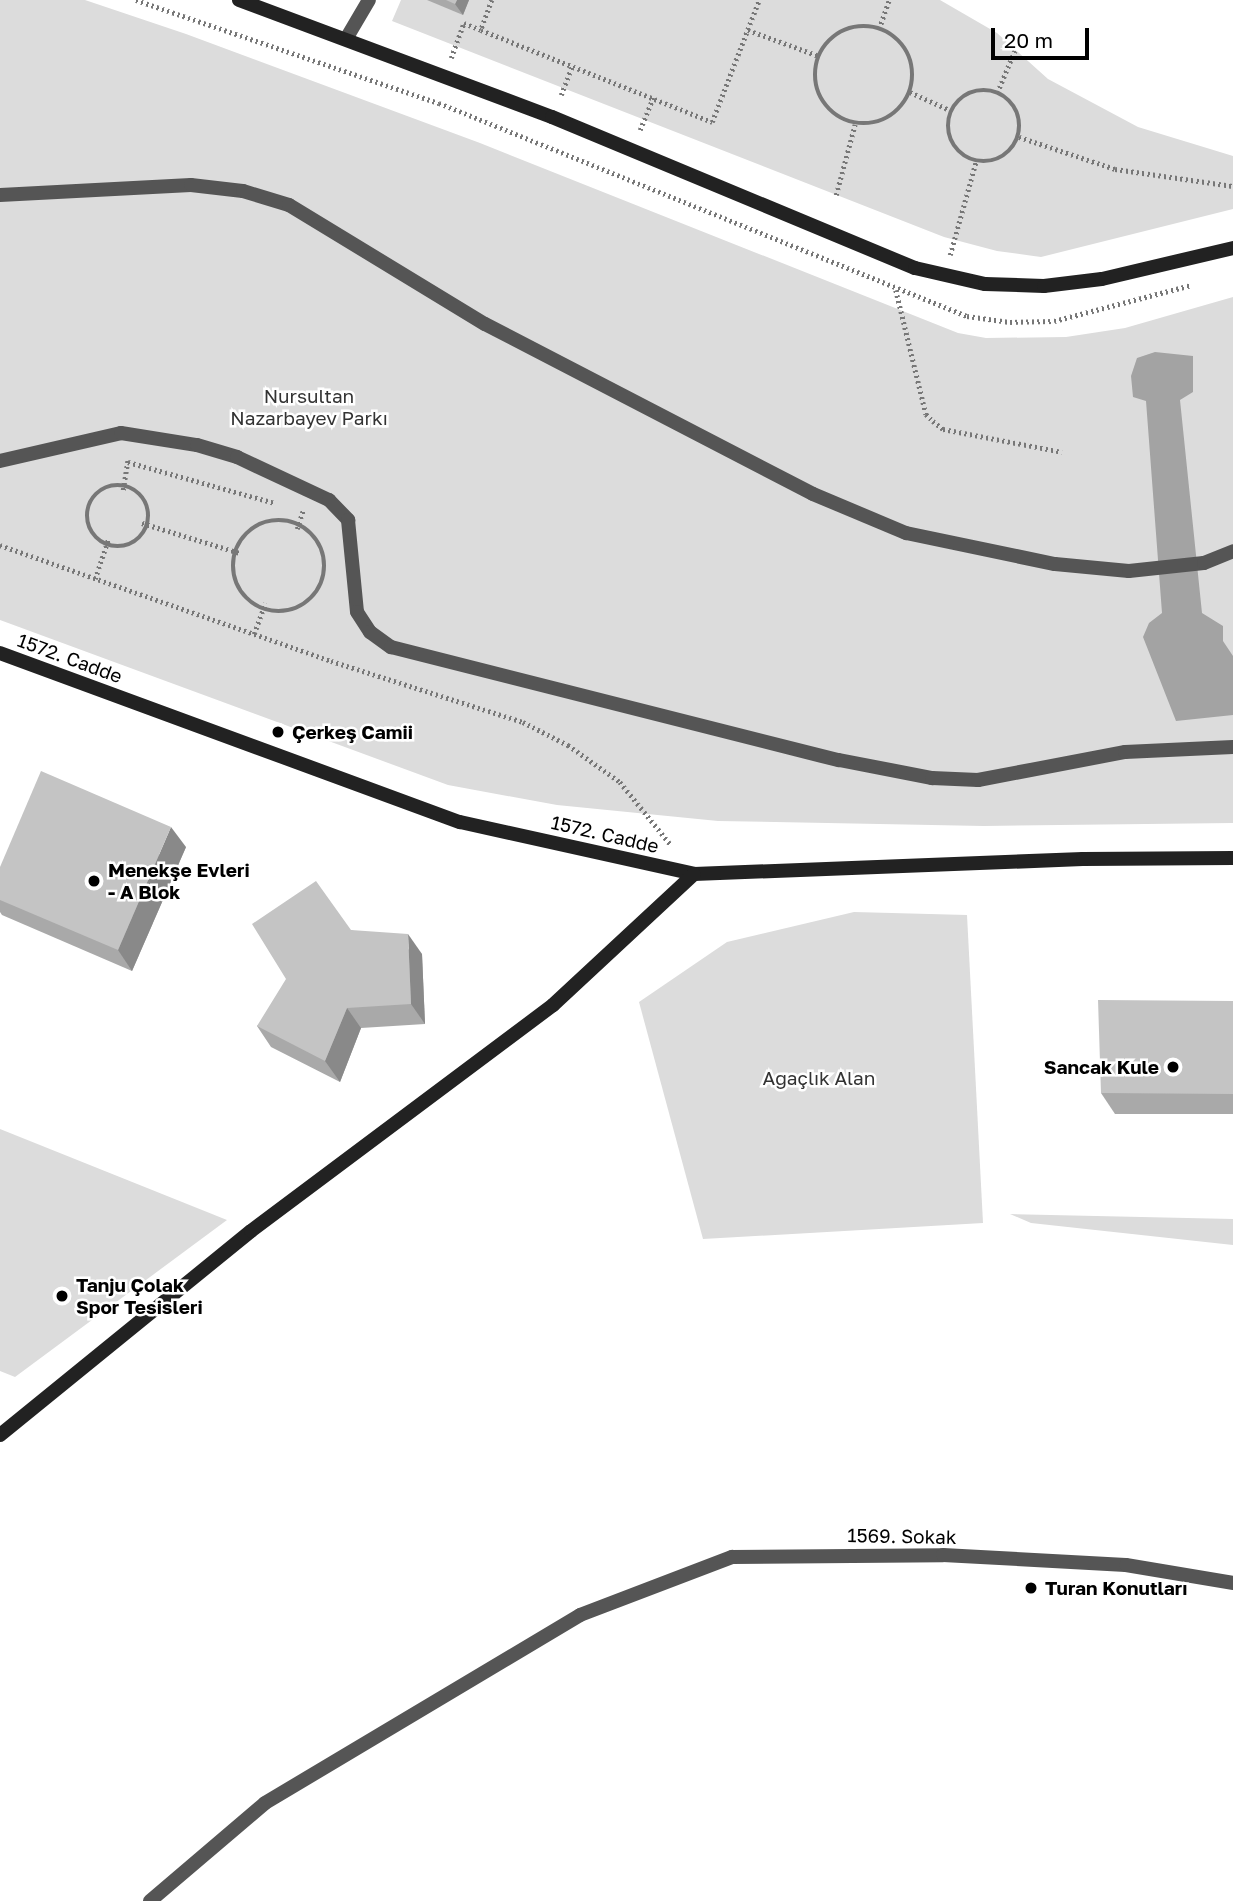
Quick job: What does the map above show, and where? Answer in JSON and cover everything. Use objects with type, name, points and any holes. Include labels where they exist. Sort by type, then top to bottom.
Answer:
[{"type":"street","points":[[239,0],[445,75],[891,258],[945,275],[985,284],[1044,286],[1102,279],[1233,248]]},
{"type":"street","points":[[346,39],[369,0]]},
{"type":"street","points":[[0,195],[191,185],[243,191],[289,205],[485,324],[870,521],[954,545],[1030,559],[1150,572],[1204,563],[1233,551]]},
{"type":"street","points":[[0,461],[97,437],[133,435],[198,445],[237,457],[330,500],[348,520],[357,612],[370,632],[391,648],[776,745],[932,778],[998,778],[1125,752],[1233,747]]},
{"type":"street","name":"1572. Cadde","points":[[0,653],[460,822],[695,874],[1083,859],[1233,858]]},
{"type":"street","points":[[0,1435],[251,1231],[553,1005],[695,874]]},
{"type":"street","name":"1569. Sokak","points":[[150,1901],[265,1803],[580,1615],[732,1557],[943,1555],[1126,1565],[1233,1583]]},
{"type":"path","points":[[481,30],[492,0]]},
{"type":"path","points":[[445,75],[464,23],[712,122],[759,0]]},
{"type":"path","points":[[879,29],[889,0]]},
{"type":"path","points":[[850,28],[879,29],[904,47],[913,77],[910,92],[903,105],[881,121],[855,124],[829,110],[821,98],[815,70],[819,56],[837,34],[850,28]]},
{"type":"path","points":[[748,30],[819,56]]},
{"type":"path","points":[[997,93],[1015,50]]},
{"type":"path","points":[[552,117],[572,66]]},
{"type":"path","points":[[910,92],[953,111]]},
{"type":"path","points":[[997,93],[1014,106],[1018,137],[997,160],[976,161],[952,142],[953,111],[966,95],[997,93]]},
{"type":"path","points":[[631,150],[653,99]]},
{"type":"path","points":[[836,195],[855,124]]},
{"type":"path","points":[[1018,137],[1115,169],[1233,186]]},
{"type":"path","points":[[945,275],[976,161]]},
{"type":"path","points":[[891,258],[899,312],[926,414],[943,429],[1062,452]]},
{"type":"path","points":[[124,487],[133,435]]},
{"type":"path","points":[[128,462],[278,504]]},
{"type":"path","points":[[104,487],[124,487],[147,504],[145,524],[136,542],[107,542],[90,531],[86,512],[104,487]]},
{"type":"path","points":[[291,508],[303,511]]},
{"type":"path","points":[[276,519],[306,528],[324,551],[323,581],[305,604],[292,611],[264,606],[239,590],[233,575],[237,553],[247,531],[276,519]]},
{"type":"path","points":[[145,524],[237,553]]},
{"type":"path","points":[[95,579],[107,542]]},
{"type":"path","points":[[0,545],[254,634],[523,722],[568,745],[620,782],[695,874]]},
{"type":"path","points":[[254,634],[264,606]]},
{"type":"green space","name":"Nursultan Nazarbayev Parkı","points":[[0,0],[85,0],[186,34],[480,143],[958,333],[986,338],[1066,337],[1125,328],[1233,297],[1233,823],[984,826],[718,821],[557,805],[448,785],[0,620]]},
{"type":"green space","points":[[401,0],[940,0],[997,33],[1048,79],[1138,127],[1233,156],[1233,209],[1041,257],[997,251],[944,237],[392,21]]},
{"type":"green space","name":"Ağaçlık Alan","points":[[854,912],[967,915],[983,1223],[703,1239],[639,1002],[727,942]]},
{"type":"green space","name":"Tanju Çolak Spor Tesisleri","points":[[0,1129],[227,1220],[15,1377],[0,1371]]},
{"type":"green space","points":[[1010,1214],[1233,1219],[1233,1245],[1031,1223]]},
{"type":"shaded area","points":[[1155,352],[1193,356],[1193,392],[1180,400],[1202,613],[1223,626],[1223,641],[1233,656],[1233,715],[1176,721],[1143,637],[1149,623],[1162,613],[1146,401],[1133,397],[1131,376],[1137,358]]},
{"type":"building","name":"Menekşe Evleri - A Blok","points":[[41,771],[171,827],[118,950],[0,900],[0,867]]},
{"type":"building","points":[[316,881],[351,930],[408,934],[411,1004],[347,1008],[325,1061],[257,1026],[286,979],[252,924]]},
{"type":"building","name":"Sancak Kule","points":[[1098,1000],[1233,1001],[1233,1094],[1101,1093]]},
{"type":"place","name":"Çerkeş Camii","points":[[278,732]]},
{"type":"place","name":"Menekşe Evleri - A Blok","points":[[94,881]]},
{"type":"place","name":"Sancak Kule","points":[[1173,1067]]},
{"type":"place","name":"Tanju Çolak Spor Tesisleri","points":[[62,1296]]},
{"type":"place","name":"Turan Konutları","points":[[1031,1588]]}]
